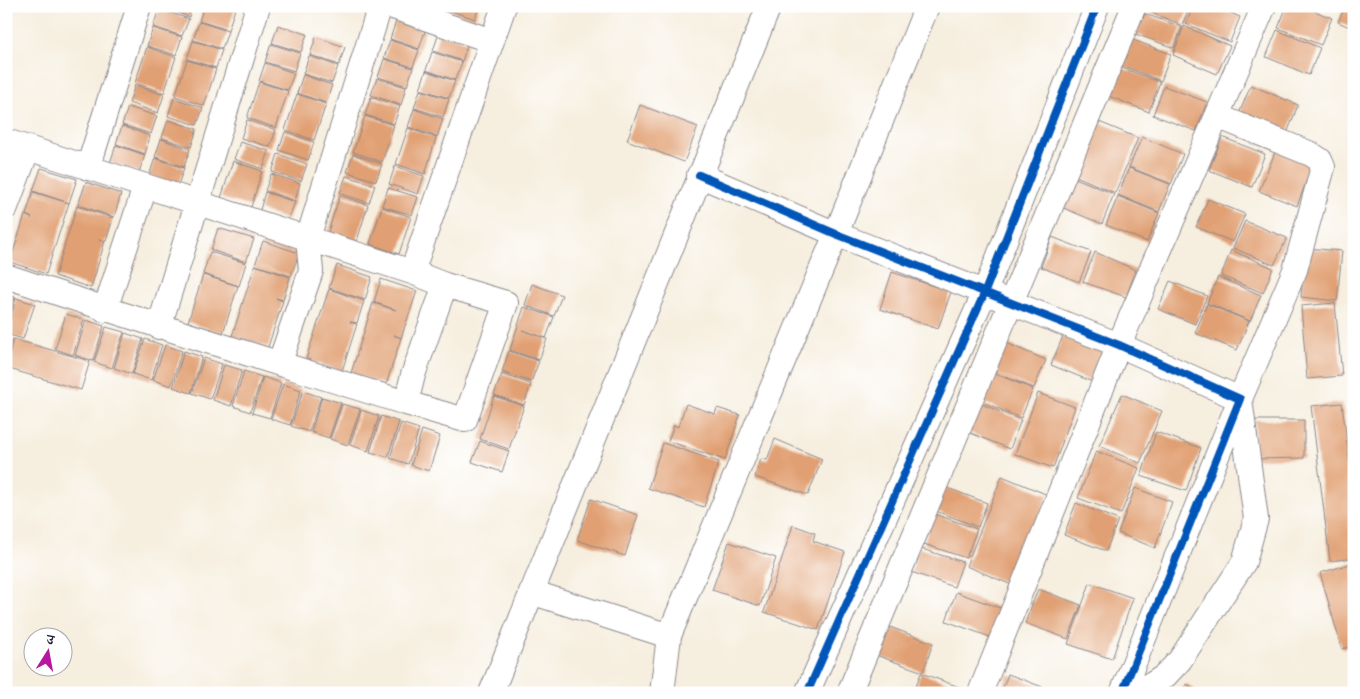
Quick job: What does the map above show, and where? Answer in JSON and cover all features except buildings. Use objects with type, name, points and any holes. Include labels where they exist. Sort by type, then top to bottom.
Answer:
[{"type":"street","points":[[88,168],[139,6]]},
{"type":"street","points":[[159,327],[258,6]]},
{"type":"street","points":[[280,362],[311,271],[308,238],[380,6]]},
{"type":"street","points":[[390,6],[492,40]]},
{"type":"street","points":[[412,272],[504,6]]},
{"type":"street","points":[[491,693],[769,6]]},
{"type":"street","points":[[662,693],[668,636],[836,234],[927,6]]},
{"type":"street","points":[[807,693],[984,294],[1097,6]]},
{"type":"street","points":[[849,693],[1134,6]]},
{"type":"street","points":[[980,693],[1119,346],[1264,6]]},
{"type":"street","points":[[1123,692],[1240,399],[1295,270],[1323,167],[1320,160],[1311,154],[1217,116]]},
{"type":"street","points":[[6,207],[17,145],[412,272],[445,285],[506,303],[465,420],[280,362],[159,327],[6,276]]},
{"type":"street","points":[[699,175],[836,234],[1011,305],[1119,346],[1240,399]]},
{"type":"street","points":[[105,310],[145,187]]},
{"type":"street","points":[[406,402],[413,375],[445,285]]},
{"type":"street","points":[[1123,692],[1151,685],[1165,676],[1180,660],[1244,562],[1256,519],[1240,399]]},
{"type":"street","points":[[531,592],[668,636]]},
{"type":"cycle path","points":[[807,693],[984,294],[1097,6]]},
{"type":"cycle path","points":[[699,175],[836,234],[1119,345],[1240,399],[1122,693]]}]
